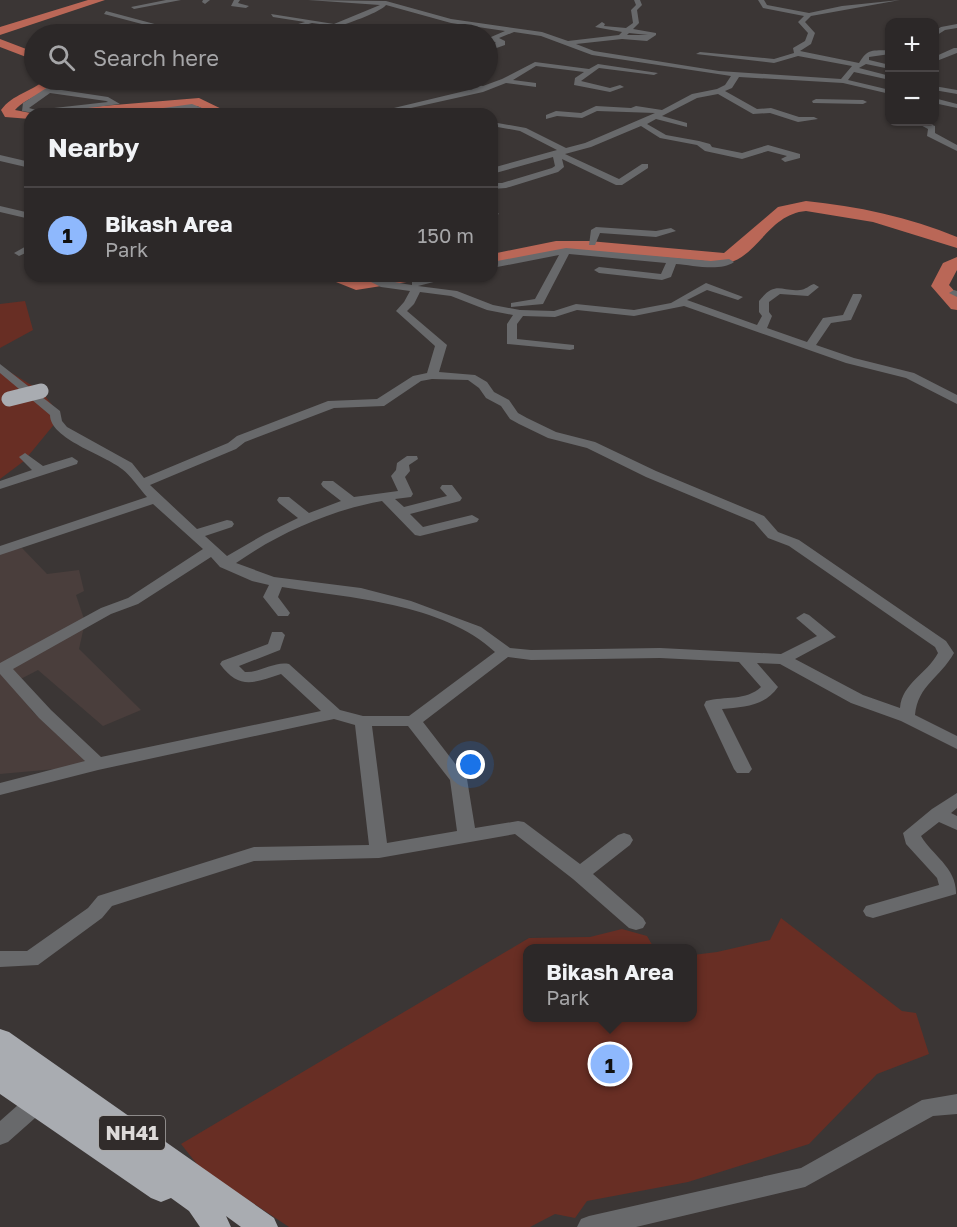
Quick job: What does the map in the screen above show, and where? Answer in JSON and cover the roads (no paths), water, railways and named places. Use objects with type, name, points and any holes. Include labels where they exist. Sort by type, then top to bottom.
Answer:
[{"type":"highway","points":[[5,400],[41,391]]},
{"type":"highway","name":"NH41","points":[[0,1039],[264,1227]]},
{"type":"highway","points":[[0,1059],[199,1202],[217,1227]]},
{"type":"highway","name":"NH41","points":[[0,1080],[217,1227]]},
{"type":"street","points":[[134,7],[158,1],[178,0]]},
{"type":"street","points":[[237,0],[233,5],[246,6]]},
{"type":"street","points":[[311,0],[391,4],[451,21],[472,24]]},
{"type":"street","points":[[331,0],[342,1]]},
{"type":"street","points":[[622,37],[636,23],[634,10],[639,5],[637,0]]},
{"type":"street","points":[[761,0],[765,7],[809,15],[846,6],[864,7],[897,0]]},
{"type":"street","points":[[339,24],[391,4]]},
{"type":"street","points":[[297,11],[323,14]]},
{"type":"street","points":[[106,13],[148,24]]},
{"type":"street","points":[[340,13],[365,13]]},
{"type":"street","points":[[273,15],[328,24]]},
{"type":"street","points":[[798,54],[796,50],[808,42],[812,33],[801,22],[809,15]]},
{"type":"street","points":[[304,24],[311,22]]},
{"type":"street","points":[[566,44],[622,37],[647,39],[654,34],[598,27],[602,24]]},
{"type":"street","points":[[939,31],[943,28],[957,26]]},
{"type":"street","points":[[498,28],[542,34],[592,53],[736,75],[843,81],[885,91]]},
{"type":"street","points":[[498,36],[513,30]]},
{"type":"street","points":[[939,58],[957,50]]},
{"type":"street","points":[[843,81],[852,69],[863,63],[865,56],[870,53],[885,52]]},
{"type":"street","points":[[700,54],[774,61],[798,54],[885,66]]},
{"type":"street","points":[[616,56],[590,71],[577,83],[610,90],[620,87]]},
{"type":"street","points":[[498,84],[535,64],[590,71]]},
{"type":"street","points":[[598,66],[654,73]]},
{"type":"street","points":[[852,69],[885,77]]},
{"type":"street","points":[[498,169],[560,153],[642,123],[695,96],[718,92],[729,86],[729,81],[736,75]]},
{"type":"street","points":[[498,81],[533,86]]},
{"type":"street","points":[[875,89],[885,100]]},
{"type":"street","points":[[939,89],[957,92]]},
{"type":"street","points":[[25,108],[26,105],[48,90],[108,99],[116,104],[104,108]]},
{"type":"street","points":[[399,108],[479,90]]},
{"type":"street","points":[[718,92],[756,112]]},
{"type":"street","points":[[816,101],[862,102]]},
{"type":"street","points":[[939,101],[954,103]]},
{"type":"street","points":[[175,108],[192,106],[197,108]]},
{"type":"street","points":[[549,117],[556,113],[581,120],[596,108],[633,111],[636,108],[662,112]]},
{"type":"street","points":[[742,115],[771,110],[798,120],[814,118]]},
{"type":"street","points":[[653,116],[684,125]]},
{"type":"street","points":[[642,123],[657,136],[695,141],[707,146],[708,149],[720,152],[742,156],[768,148],[797,156],[785,159]]},
{"type":"street","points":[[498,124],[532,132],[560,153],[589,170],[619,183],[645,166]]},
{"type":"street","points":[[927,126],[932,129],[930,134],[934,138],[957,148]]},
{"type":"street","points":[[498,186],[555,170],[560,167],[560,153]]},
{"type":"street","points":[[0,158],[24,164]]},
{"type":"street","points":[[0,209],[24,215]]},
{"type":"street","points":[[592,243],[596,230],[656,234],[671,231]]},
{"type":"street","points":[[19,252],[24,250]]},
{"type":"street","points":[[491,308],[539,302],[566,251]]},
{"type":"street","points":[[498,264],[566,251],[729,262]]},
{"type":"street","points":[[613,254],[597,273],[662,277],[667,275],[672,259]]},
{"type":"street","points":[[378,282],[413,289],[453,293],[491,308],[520,313],[555,314],[576,307],[634,313],[676,302],[706,286],[738,297]]},
{"type":"street","points":[[418,282],[413,289],[409,304],[401,311],[441,345],[432,375]]},
{"type":"street","points":[[761,329],[767,316],[764,312],[764,301],[773,292],[786,289],[804,294],[813,287]]},
{"type":"street","points":[[810,346],[827,320],[847,318],[857,296]]},
{"type":"street","points":[[676,302],[690,304],[850,361],[910,375],[957,400]]},
{"type":"street","points":[[520,313],[512,324],[512,342],[570,347]]},
{"type":"street","points":[[0,368],[56,414],[56,421],[63,430],[120,461],[143,483],[155,499],[197,534],[225,564],[277,584],[345,590],[454,620],[497,642],[505,652]]},
{"type":"street","points":[[143,483],[232,446],[241,439],[332,404],[380,403],[412,380],[432,375],[471,377],[483,385],[490,395],[505,403],[514,416],[532,426],[559,438],[591,445],[759,519],[773,535],[808,552],[823,565],[941,644],[946,653],[940,666],[916,682],[907,704],[907,717]]},
{"type":"street","points":[[25,457],[40,471]]},
{"type":"street","points":[[225,564],[239,554],[308,519],[351,502],[406,494],[398,476],[403,471],[403,463],[412,459]]},
{"type":"street","points":[[0,485],[72,461]]},
{"type":"street","points":[[328,484],[351,502]]},
{"type":"street","points":[[402,512],[455,498],[447,488]]},
{"type":"street","points":[[385,496],[420,532],[472,519]]},
{"type":"street","points":[[0,551],[155,499]]},
{"type":"street","points":[[284,500],[308,519]]},
{"type":"street","points":[[197,534],[227,524]]},
{"type":"street","points":[[98,764],[45,714],[3,668],[106,611],[133,601],[212,550]]},
{"type":"street","points":[[277,584],[270,597],[283,614]]},
{"type":"street","points":[[783,659],[828,637],[804,618]]},
{"type":"street","points":[[277,635],[276,647],[247,649],[228,664],[241,678],[254,678],[283,669],[334,714]]},
{"type":"street","points":[[0,789],[98,764],[334,714],[363,721],[413,721],[505,652],[531,655],[660,653],[783,659],[857,699],[907,717],[957,743]]},
{"type":"street","points":[[743,769],[711,705],[755,699],[766,694],[770,687],[744,658]]},
{"type":"street","points":[[363,721],[379,850]]},
{"type":"street","points":[[413,721],[458,779],[467,835]]},
{"type":"street","points":[[873,911],[953,892],[946,875],[912,839],[912,833],[957,799]]},
{"type":"street","points":[[938,813],[957,824]]},
{"type":"street","points":[[0,960],[31,959],[95,913],[105,901],[254,854],[379,850],[518,827],[580,874],[636,923]]},
{"type":"street","points":[[580,874],[624,840]]},
{"type":"street","points":[[0,1135],[35,1104]]},
{"type":"street","points":[[589,1227],[805,1177],[930,1107],[957,1104]]},
{"type":"waterway","points":[[0,31],[99,0]]},
{"type":"waterway","points":[[0,43],[24,52]]},
{"type":"waterway","points":[[24,115],[10,114],[8,110],[18,99],[40,90]]},
{"type":"waterway","points":[[126,108],[199,102],[212,108]]},
{"type":"waterway","points":[[498,258],[556,246],[589,246],[728,258],[775,216],[792,207],[806,206],[874,217],[924,230],[957,243]]},
{"type":"waterway","points":[[957,262],[949,267],[940,286],[957,305]]},
{"type":"waterway","points":[[350,282],[356,285],[375,282]]},
{"type":"place","name":"Bikash Area","points":[[610,1064]]}]
